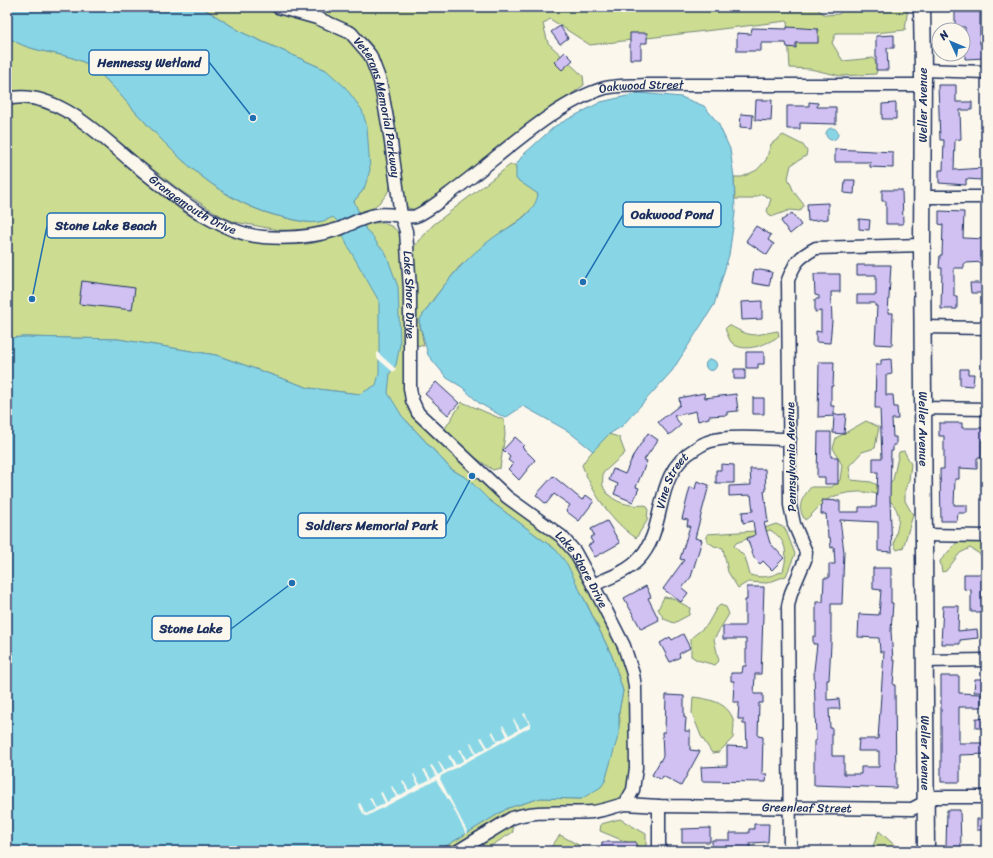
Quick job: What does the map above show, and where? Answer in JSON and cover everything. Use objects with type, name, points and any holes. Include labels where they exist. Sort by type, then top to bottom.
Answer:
[{"type":"street","name":"Veterans Memorial Parkway","points":[[278,7],[317,18],[351,33],[370,55],[381,89],[401,216]]},
{"type":"street","name":"Weller Avenue","points":[[922,7],[926,851]]},
{"type":"street","name":"Oakwood Street","points":[[401,216],[416,216],[571,102],[606,88],[645,85],[923,78],[986,72]]},
{"type":"street","name":"Grangemouth Drive","points":[[7,98],[42,99],[75,115],[144,172],[195,209],[230,229],[261,237],[292,238],[312,236],[340,228],[362,219],[387,213],[401,216]]},
{"type":"street","points":[[923,197],[986,197]]},
{"type":"street","name":"Lake Shore Drive","points":[[401,216],[406,231],[410,289],[410,388],[418,413],[507,497],[561,536],[575,552],[624,646],[633,674],[635,687],[636,768],[633,790],[625,804]]},
{"type":"street","name":"Pennsylvania Avenue","points":[[790,851],[788,606],[791,593],[805,560],[806,552],[794,524],[790,505],[788,280],[795,264],[804,254],[816,248],[922,245]]},
{"type":"street","points":[[923,327],[986,328]]},
{"type":"street","points":[[924,408],[986,409]]},
{"type":"street","name":"Vine Street","points":[[593,585],[630,567],[639,560],[652,538],[667,481],[680,460],[689,452],[702,444],[720,439],[790,439]]},
{"type":"street","points":[[925,535],[986,536]]},
{"type":"street","points":[[924,661],[986,660]]},
{"type":"street","name":"Greenleaf Street","points":[[625,804],[659,806],[912,809],[936,797],[986,797]]},
{"type":"street","points":[[458,851],[512,818],[521,815],[536,813],[594,812],[625,804]]},
{"type":"street","points":[[659,806],[659,851]]},
{"type":"green space","points":[[252,6],[284,12],[332,30],[346,37],[357,45],[364,53],[370,66],[379,98],[382,117],[391,184],[387,194],[380,202],[363,214],[357,210],[354,201],[364,189],[326,70],[243,33],[201,7]]},
{"type":"green space","points":[[302,7],[815,7],[825,15],[839,14],[845,7],[868,7],[881,10],[908,7],[905,30],[875,33],[836,33],[832,43],[843,61],[873,58],[878,66],[876,74],[841,76],[810,69],[790,68],[787,21],[590,45],[550,19],[543,24],[548,43],[583,76],[584,85],[481,160],[481,162],[428,204],[417,210],[408,208],[403,200],[399,151],[394,118],[387,86],[375,50],[369,42],[353,28],[343,22],[322,13]]},
{"type":"green space","points":[[7,36],[17,43],[28,47],[86,63],[96,70],[182,160],[220,190],[241,202],[262,211],[298,221],[316,222],[333,216],[338,222],[330,227],[307,231],[279,230],[235,222],[223,217],[181,191],[74,108],[40,94],[7,93]]},
{"type":"green space","points":[[19,104],[48,109],[69,118],[184,212],[209,226],[244,239],[285,245],[314,243],[370,223],[381,223],[391,226],[400,234],[406,297],[407,395],[569,548],[629,668],[632,777],[626,794],[606,806],[502,819],[450,851],[438,851],[508,808],[541,798],[581,799],[605,781],[620,721],[619,711],[623,691],[612,656],[586,602],[556,550],[489,500],[468,479],[451,469],[405,419],[360,394],[309,388],[216,355],[118,339],[7,338],[7,105]]},
{"type":"green space","points":[[783,135],[803,145],[807,151],[806,156],[791,165],[788,178],[794,192],[804,205],[800,211],[790,210],[771,217],[767,211],[771,199],[762,194],[750,199],[735,199],[734,177],[742,177],[757,170],[766,160],[771,144]]},
{"type":"green space","points":[[510,165],[516,165],[517,179],[538,194],[537,204],[521,219],[495,237],[459,267],[434,298],[419,321],[424,346],[414,345],[413,248],[433,225]]},
{"type":"green space","points":[[729,325],[753,335],[778,331],[779,336],[756,347],[743,348],[732,343],[730,340],[725,329]]},
{"type":"green space","points":[[462,402],[504,420],[505,435],[500,468],[493,470],[470,454],[444,430]]},
{"type":"green space","points":[[866,421],[879,427],[875,448],[862,452],[849,466],[851,480],[871,482],[884,488],[893,480],[899,452],[904,451],[911,464],[909,480],[905,490],[905,501],[913,515],[903,548],[897,550],[894,545],[898,525],[898,514],[894,505],[879,495],[869,492],[858,492],[838,495],[827,500],[805,520],[802,515],[801,502],[811,487],[832,487],[840,480],[842,465],[833,448],[836,438]]},
{"type":"green space","points":[[608,434],[619,437],[625,453],[603,473],[603,485],[606,491],[615,500],[633,505],[645,505],[648,508],[647,521],[636,538],[618,523],[603,505],[591,485],[582,465]]},
{"type":"green space","points":[[776,524],[785,528],[795,554],[786,576],[767,583],[748,582],[738,588],[728,572],[723,548],[714,546],[707,541],[707,534],[756,531]],"holes":[[[770,530],[776,534],[783,543],[786,553],[783,571],[759,577],[750,575],[745,557],[734,546],[736,543]]]},
{"type":"green space","points":[[960,539],[986,541],[986,558],[970,548],[960,553],[946,571],[942,572],[940,561]]},
{"type":"green space","points":[[664,597],[672,598],[690,608],[689,615],[674,623],[664,619],[658,609]]},
{"type":"green space","points":[[720,605],[726,607],[729,614],[714,639],[719,661],[715,665],[697,660],[691,656],[691,638],[707,625]]},
{"type":"green space","points":[[693,697],[717,702],[730,713],[734,721],[733,738],[719,752],[712,753],[701,736],[692,713]]},
{"type":"green space","points":[[620,819],[646,834],[646,850],[600,831],[601,824]]},
{"type":"green space","points":[[512,821],[513,832],[483,851],[483,839]]},
{"type":"green space","points":[[879,831],[901,851],[873,851],[873,846]]},
{"type":"green space","points":[[560,835],[586,849],[589,851],[548,851]]},
{"type":"water","points":[[7,7],[201,7],[243,33],[326,70],[345,87],[362,110],[367,127],[370,170],[364,189],[354,201],[366,230],[385,251],[398,287],[400,344],[396,365],[390,373],[388,393],[402,416],[451,469],[468,479],[489,500],[556,550],[567,564],[612,656],[623,691],[619,711],[619,733],[605,781],[601,787],[581,799],[541,798],[508,808],[438,851],[7,851],[7,338],[118,339],[216,355],[309,388],[360,394],[376,385],[379,374],[379,301],[347,245],[338,222],[333,217],[321,222],[305,222],[287,218],[263,211],[241,202],[220,190],[201,176],[165,143],[110,83],[96,70],[86,63],[75,59],[17,43],[7,36]]},
{"type":"water","points":[[640,93],[681,97],[704,106],[718,123],[730,149],[734,177],[735,213],[729,255],[714,305],[672,371],[622,426],[608,435],[593,451],[568,431],[523,406],[505,418],[479,403],[462,387],[447,378],[428,355],[419,321],[444,285],[463,264],[485,244],[522,218],[533,207],[538,194],[516,179],[516,165],[523,155],[555,126],[601,102]]},
{"type":"water","points":[[830,128],[834,128],[838,134],[834,140],[830,140],[826,136],[826,132]]},
{"type":"water","points":[[709,360],[713,360],[715,361],[715,369],[709,370],[706,367],[706,363]]},
{"type":"pier","points":[[377,352],[396,369],[393,372],[377,358]]},
{"type":"pier","points":[[525,713],[530,723],[530,727],[441,776],[440,779],[468,833],[466,834],[452,806],[436,780],[367,816],[364,815],[358,804],[360,803],[366,814],[375,809],[369,798],[371,797],[376,808],[385,803],[380,793],[382,792],[387,802],[396,797],[391,787],[392,786],[399,796],[407,791],[402,781],[403,780],[409,790],[418,785],[413,775],[414,774],[420,784],[429,780],[423,770],[425,769],[431,779],[436,776],[430,766],[432,765],[438,775],[443,772],[438,762],[439,761],[445,771],[453,766],[448,756],[450,755],[456,765],[464,760],[459,750],[461,749],[466,759],[475,754],[470,743],[471,742],[477,753],[486,748],[480,738],[482,737],[488,747],[497,742],[491,732],[493,731],[498,741],[507,736],[502,726],[503,725],[509,735],[518,730],[513,720],[514,719],[520,729],[529,724],[523,714]]},
{"type":"building","points":[[955,12],[980,12],[980,44],[986,44],[986,58],[971,59],[971,22],[955,22]]},
{"type":"building","points":[[560,26],[568,38],[560,44],[551,32]]},
{"type":"building","points":[[787,27],[818,29],[818,43],[796,43],[796,48],[787,47],[786,43],[761,43],[761,51],[737,51],[737,33],[751,34],[752,28],[787,29]]},
{"type":"building","points":[[630,33],[647,33],[647,43],[641,43],[641,59],[630,59]]},
{"type":"building","points":[[894,35],[894,48],[887,48],[888,70],[876,70],[876,36]]},
{"type":"building","points":[[565,52],[573,60],[562,70],[554,62]]},
{"type":"building","points":[[938,85],[956,85],[956,102],[972,102],[972,110],[960,110],[961,139],[955,140],[954,170],[983,168],[982,180],[966,179],[966,185],[939,183],[939,170],[943,170],[944,140],[940,140]]},
{"type":"building","points":[[756,100],[772,100],[771,121],[755,120]]},
{"type":"building","points":[[809,102],[818,103],[817,107],[836,107],[836,124],[800,123],[800,129],[787,129],[787,106],[809,106]]},
{"type":"building","points":[[896,103],[896,119],[882,119],[882,104]]},
{"type":"building","points":[[741,114],[753,115],[752,128],[740,127]]},
{"type":"building","points":[[835,149],[893,152],[893,168],[870,167],[870,162],[835,162]]},
{"type":"building","points":[[845,180],[855,180],[854,194],[844,193]]},
{"type":"building","points":[[882,190],[902,190],[903,224],[886,224],[886,201],[882,201]]},
{"type":"building","points":[[828,203],[828,219],[808,221],[807,204]]},
{"type":"building","points":[[939,211],[964,212],[963,238],[985,239],[986,262],[964,263],[964,268],[954,268],[954,296],[957,296],[957,309],[941,309],[942,268],[939,268],[940,255],[942,255],[943,225],[939,224]]},
{"type":"building","points":[[792,213],[801,225],[790,234],[781,221]]},
{"type":"building","points":[[859,219],[870,220],[869,230],[859,229]]},
{"type":"building","points":[[756,226],[771,235],[768,240],[774,244],[767,255],[746,241]]},
{"type":"building","points":[[857,265],[891,265],[888,313],[893,313],[892,345],[875,344],[877,306],[875,306],[875,303],[857,303],[857,295],[876,295],[876,275],[857,275]]},
{"type":"building","points":[[754,269],[772,272],[769,286],[752,283]]},
{"type":"building","points":[[814,274],[840,274],[840,292],[831,292],[832,321],[830,343],[816,342],[816,331],[821,332],[821,311],[815,312],[815,299],[819,299],[819,296],[815,295]]},
{"type":"building","points":[[82,281],[135,288],[132,310],[79,304]]},
{"type":"building","points":[[970,283],[982,283],[982,293],[971,293]]},
{"type":"building","points":[[762,301],[762,319],[742,320],[741,302]]},
{"type":"building","points":[[746,352],[764,352],[764,364],[758,364],[758,368],[746,368]]},
{"type":"building","points":[[891,359],[892,374],[886,375],[886,395],[893,395],[894,407],[897,407],[898,419],[892,419],[893,437],[896,437],[896,445],[893,445],[893,451],[891,451],[890,498],[892,552],[878,551],[878,522],[840,520],[844,552],[842,604],[831,604],[831,644],[829,680],[827,680],[827,700],[839,699],[840,709],[829,709],[830,728],[832,728],[832,756],[844,756],[844,774],[861,774],[861,767],[879,767],[879,751],[858,751],[859,739],[878,739],[884,652],[880,652],[879,638],[858,637],[859,614],[879,615],[881,590],[873,589],[873,568],[891,568],[891,603],[893,603],[891,631],[893,661],[895,661],[893,685],[895,685],[896,788],[814,785],[814,741],[816,741],[814,670],[817,644],[813,644],[813,636],[816,636],[816,602],[823,602],[824,578],[829,578],[829,564],[835,564],[834,547],[831,548],[830,537],[828,537],[826,514],[821,514],[822,500],[840,501],[840,512],[859,512],[859,507],[876,507],[878,472],[873,472],[873,458],[882,458],[880,408],[875,408],[876,365],[881,365],[881,360]]},
{"type":"building","points":[[819,362],[834,362],[833,386],[831,386],[831,406],[834,406],[834,415],[846,414],[844,434],[833,433],[834,416],[818,417]]},
{"type":"building","points":[[734,369],[745,369],[745,379],[734,379]]},
{"type":"building","points":[[960,369],[968,369],[968,374],[974,374],[973,386],[960,385]]},
{"type":"building","points":[[436,382],[459,403],[448,415],[425,394]]},
{"type":"building","points":[[704,393],[705,398],[736,394],[738,411],[727,412],[727,415],[709,416],[709,418],[698,421],[696,411],[674,416],[681,425],[669,435],[658,422],[680,405],[679,398]]},
{"type":"building","points":[[753,398],[764,398],[764,414],[753,414]]},
{"type":"building","points":[[939,423],[962,423],[962,428],[986,428],[986,439],[981,439],[981,458],[977,458],[977,469],[959,468],[959,479],[955,479],[954,505],[967,505],[967,513],[958,513],[957,521],[941,521],[940,469],[944,469],[944,436],[939,436]]},
{"type":"building","points":[[818,432],[831,432],[831,457],[838,457],[838,484],[825,484],[825,477],[817,477]]},
{"type":"building","points":[[648,433],[658,440],[644,460],[647,461],[636,487],[639,488],[633,502],[614,494],[618,484],[609,480],[613,469],[625,474],[634,454]]},
{"type":"building","points":[[515,437],[524,445],[522,447],[535,460],[519,480],[508,469],[513,464],[508,460],[510,457],[503,450]]},
{"type":"building","points":[[721,464],[734,465],[734,483],[716,483],[716,470],[721,470]]},
{"type":"building","points":[[750,469],[765,469],[766,491],[764,491],[768,522],[764,523],[770,543],[784,558],[772,570],[763,561],[760,564],[754,558],[747,538],[755,535],[753,521],[743,523],[742,512],[753,511],[751,495],[729,496],[729,486],[751,485]]},
{"type":"building","points":[[553,476],[582,500],[586,495],[594,501],[579,521],[566,511],[570,505],[554,494],[546,504],[536,495]]},
{"type":"building","points":[[697,481],[709,485],[695,538],[702,540],[691,577],[682,588],[688,593],[681,602],[663,589],[684,560],[680,559],[690,526],[687,526],[688,520],[682,519],[690,487],[695,489]]},
{"type":"building","points":[[607,521],[620,543],[595,557],[588,545],[593,543],[590,538],[594,535],[591,529]]},
{"type":"building","points":[[964,574],[982,574],[982,601],[986,601],[986,612],[971,612],[971,590],[964,589]]},
{"type":"building","points":[[646,586],[651,597],[648,598],[659,620],[641,629],[624,598]]},
{"type":"building","points":[[747,587],[764,587],[761,674],[755,674],[754,694],[763,694],[763,703],[759,703],[758,736],[763,737],[762,774],[767,774],[766,782],[702,781],[701,767],[727,766],[727,746],[747,747],[746,724],[743,724],[743,719],[738,719],[739,702],[733,702],[734,681],[731,681],[731,673],[742,673],[743,666],[746,666],[746,639],[723,639],[723,626],[745,626],[745,600],[747,600]]},
{"type":"building","points":[[943,606],[959,606],[958,631],[977,629],[978,638],[960,640],[960,644],[941,644]]},
{"type":"building","points":[[683,634],[690,648],[679,654],[680,657],[670,662],[660,643],[670,637],[672,640]]},
{"type":"building","points":[[941,676],[959,676],[959,693],[981,694],[981,707],[959,707],[959,743],[986,743],[986,754],[960,755],[960,782],[941,782]]},
{"type":"building","points":[[975,679],[986,679],[986,692],[974,692]]},
{"type":"building","points":[[666,695],[684,696],[684,717],[686,718],[685,731],[690,731],[690,750],[700,751],[681,786],[663,776],[661,780],[652,775],[663,756],[662,732],[665,732]]},
{"type":"building","points":[[976,718],[986,719],[985,728],[976,728]]},
{"type":"building","points":[[947,810],[960,810],[961,847],[946,847]]},
{"type":"building","points":[[977,819],[986,819],[986,830],[977,830]]},
{"type":"building","points":[[754,824],[769,824],[768,842],[750,843],[750,851],[740,851],[740,848],[712,849],[712,840],[730,840],[730,833],[749,833],[749,829],[754,829]]},
{"type":"building","points":[[710,828],[710,842],[682,842],[682,829]]},
{"type":"building","points":[[602,842],[636,842],[636,851],[601,851]]},
{"type":"place","name":"Hennessy Wetland","points":[[253,118]]},
{"type":"place","name":"Oakwood Pond","points":[[583,282]]},
{"type":"place","name":"Stone Lake Beach","points":[[32,299]]},
{"type":"place","name":"Soldiers Memorial Park","points":[[472,476]]},
{"type":"place","name":"Stone Lake","points":[[292,583]]}]
